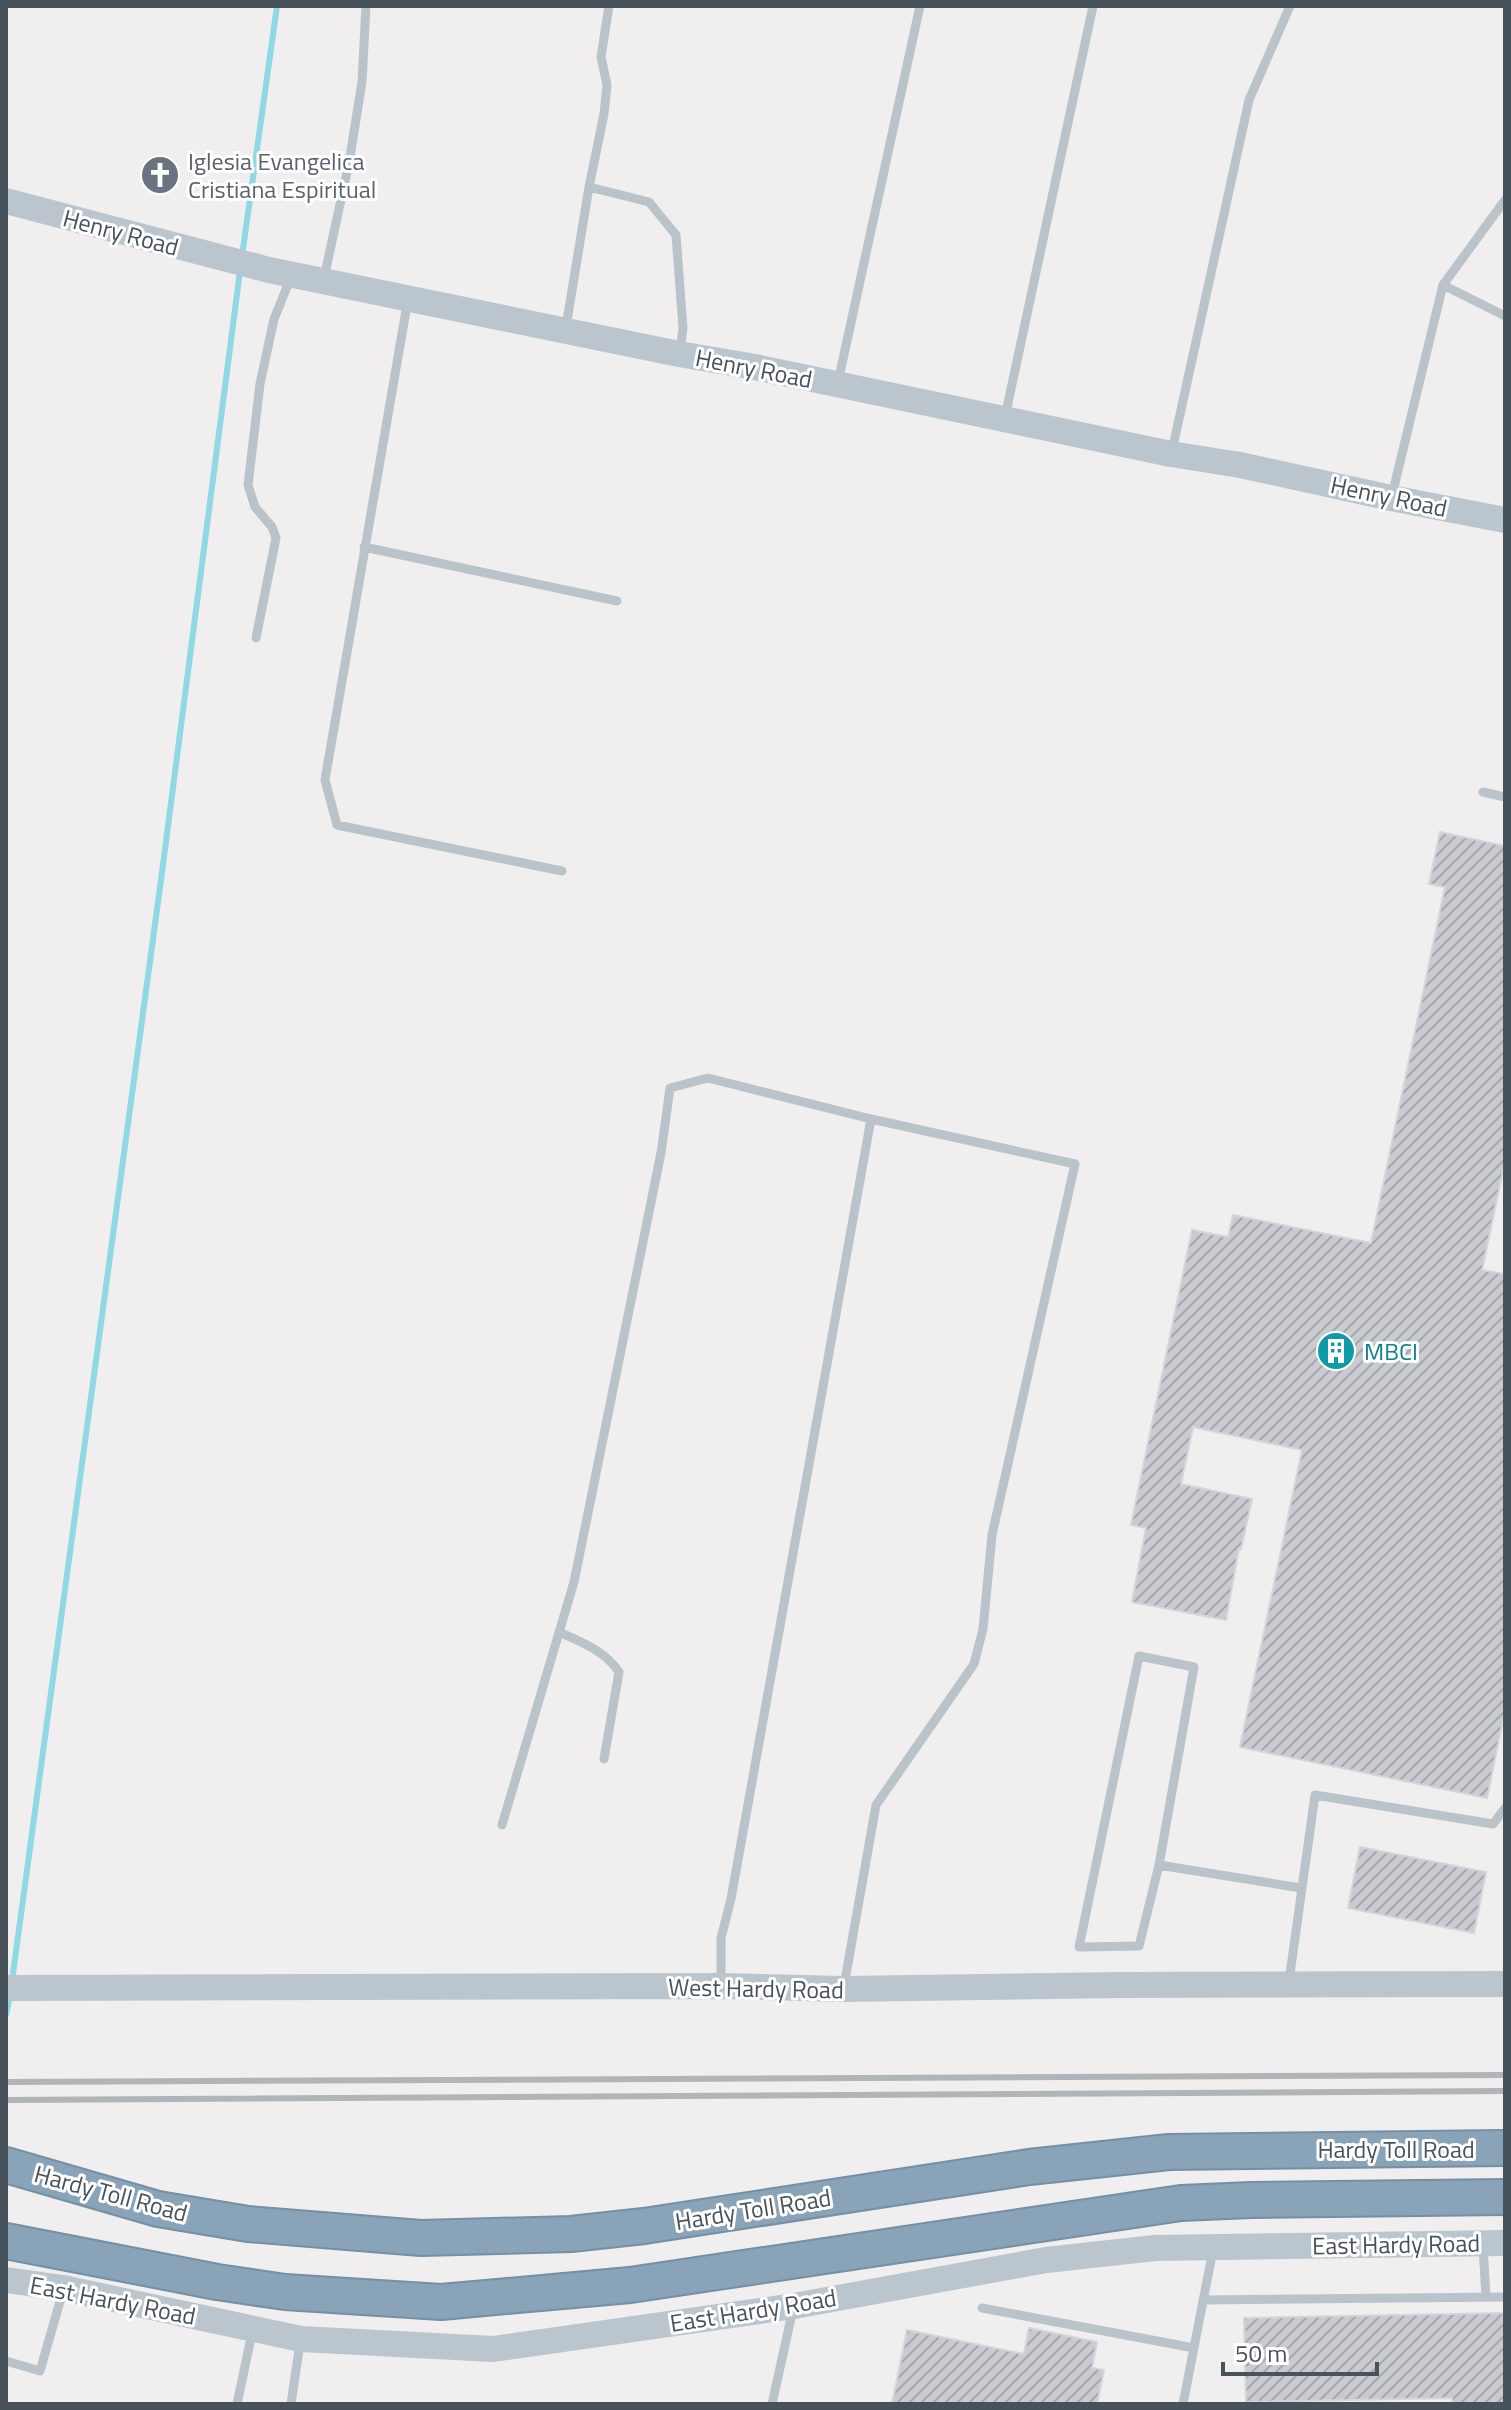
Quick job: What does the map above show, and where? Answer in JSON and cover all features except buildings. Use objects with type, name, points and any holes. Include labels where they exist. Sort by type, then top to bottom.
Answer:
[{"type":"highway","name":"Hardy Toll Road","points":[[6,2165],[158,2209],[248,2224],[421,2238],[571,2234],[644,2226],[1029,2167],[1169,2152],[1505,2148]]},
{"type":"highway","name":"Hardy Toll Road","points":[[6,2241],[285,2292],[441,2302],[630,2285],[1181,2203],[1505,2197]]},
{"type":"main road","name":"Henry Road","points":[[6,201],[211,256],[323,281],[1505,520]]},
{"type":"main road","name":"West Hardy Road","points":[[6,1988],[721,1986],[843,1989],[1505,1984]]},
{"type":"main road","name":"East Hardy Road","points":[[7,2281],[63,2288],[301,2339],[493,2349],[794,2306],[1046,2260],[1155,2248],[1494,2243]]},
{"type":"lane","points":[[323,281],[349,163],[362,82],[366,6]]},
{"type":"lane","points":[[566,330],[604,114],[607,85],[601,57],[609,6]]},
{"type":"lane","points":[[838,385],[920,6]]},
{"type":"lane","points":[[1005,419],[1093,6]]},
{"type":"lane","points":[[1171,454],[1249,100],[1290,6]]},
{"type":"lane","points":[[589,187],[649,202],[676,235],[683,328],[679,354]]},
{"type":"lane","points":[[1391,498],[1443,285],[1505,200]]},
{"type":"lane","points":[[256,638],[276,538],[272,527],[255,507],[248,485],[263,371],[281,272]]},
{"type":"lane","points":[[1443,285],[1505,316]]},
{"type":"lane","points":[[408,299],[325,780],[337,825],[562,871]]},
{"type":"lane","points":[[364,547],[617,601]]},
{"type":"lane","points":[[1483,792],[1505,797]]},
{"type":"lane","points":[[502,1825],[574,1582],[661,1153],[670,1088],[708,1078],[871,1119],[1075,1164],[992,1535],[983,1629],[974,1664],[876,1805],[843,1989]]},
{"type":"lane","points":[[721,1986],[721,1938],[731,1899],[871,1119]]},
{"type":"lane","points":[[559,1632],[585,1643],[611,1660],[619,1672],[604,1759]]},
{"type":"lane","points":[[1139,1656],[1194,1667],[1159,1865],[1139,1946],[1079,1947],[1139,1656]]},
{"type":"lane","points":[[1289,1984],[1315,1795],[1493,1824],[1505,1808]]},
{"type":"lane","points":[[1159,1865],[1301,1888]]},
{"type":"lane","points":[[1486,2297],[1494,2243]]},
{"type":"lane","points":[[1183,2404],[1214,2246]]},
{"type":"lane","points":[[6,2361],[40,2371],[63,2288]]},
{"type":"lane","points":[[1203,2300],[1505,2297]]},
{"type":"lane","points":[[772,2404],[794,2306]]},
{"type":"lane","points":[[982,2308],[1194,2348]]},
{"type":"lane","points":[[237,2404],[253,2329]]},
{"type":"lane","points":[[291,2404],[301,2339]]},
{"type":"waterway","points":[[242,256],[277,6]]},
{"type":"waterway","points":[[12,1981],[240,271]]},
{"type":"waterway","points":[[6,2015],[10,1996]]},
{"type":"railway","points":[[6,2082],[1505,2075]]},
{"type":"railway","points":[[6,2100],[1505,2091]]},
{"type":"place","name":"Iglesia Evangelica Cristiana Espiritual","points":[[160,175]]},
{"type":"place","name":"MBCI","points":[[1336,1351]]}]
